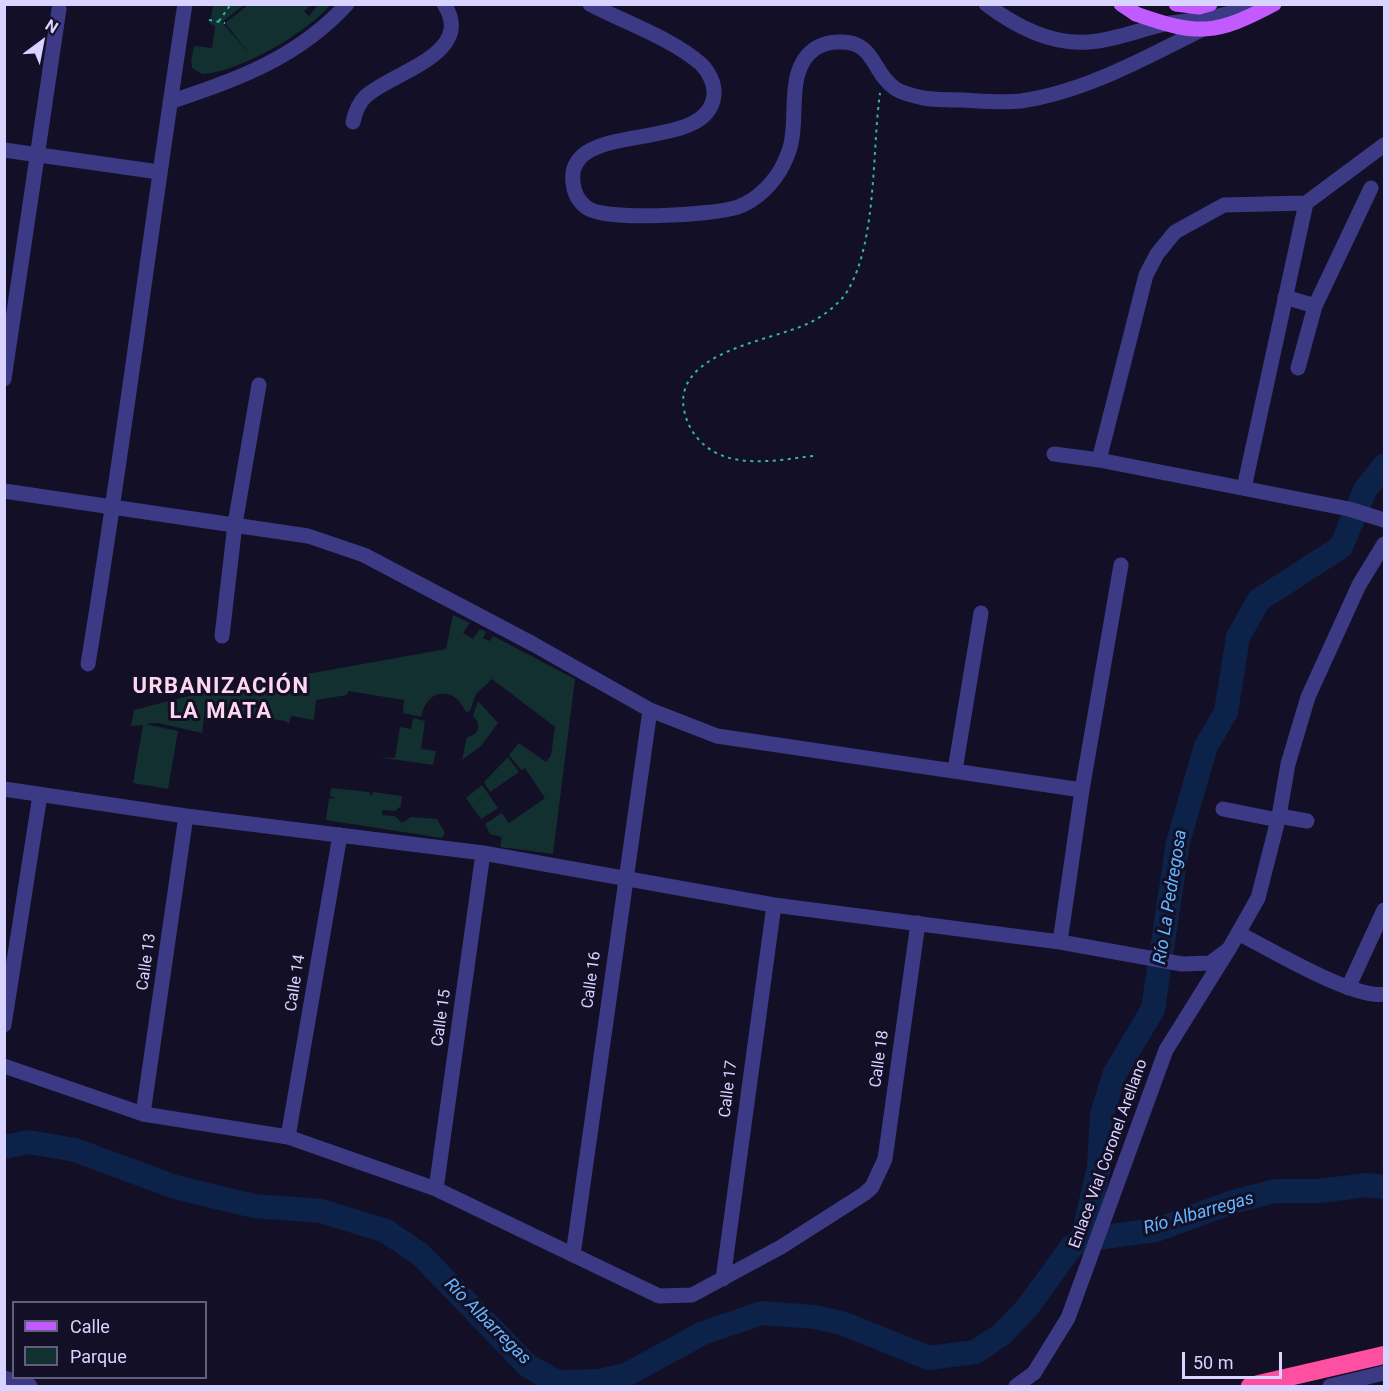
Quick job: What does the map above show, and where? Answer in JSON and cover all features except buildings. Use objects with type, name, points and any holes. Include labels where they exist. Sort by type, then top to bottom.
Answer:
[{"type":"highway","points":[[1250,1386],[1384,1355]]},
{"type":"main road","points":[[1121,4],[1136,14],[1170,26],[1201,30],[1240,23],[1274,4]]},
{"type":"main road","points":[[1176,4],[1199,7],[1210,4]]},
{"type":"street","points":[[88,664],[109,540],[111,507],[185,4]]},
{"type":"street","points":[[170,102],[230,81],[293,51],[315,37],[347,4]]},
{"type":"street","points":[[353,122],[357,109],[365,97],[429,61],[443,46],[450,29],[450,15],[444,4]]},
{"type":"street","points":[[590,4],[695,60],[710,77],[714,94],[705,116],[694,123],[614,142],[592,149],[583,155],[574,170],[574,188],[582,203],[597,214],[617,216],[711,213],[736,208],[751,201],[767,187],[782,168],[792,140],[794,94],[799,70],[815,49],[830,42],[859,44],[869,53],[882,75],[896,89],[927,98],[1019,101],[1063,91],[1145,58],[1201,30]]},
{"type":"street","points":[[986,4],[1032,32],[1062,40],[1089,42],[1145,28],[1230,13],[1251,4]]},
{"type":"street","points":[[4,379],[59,9]]},
{"type":"street","points":[[1100,460],[1146,275],[1157,254],[1175,232],[1224,206],[1306,203],[1384,145]]},
{"type":"street","points":[[4,150],[159,172]]},
{"type":"street","points":[[1298,368],[1315,306],[1371,188]]},
{"type":"street","points":[[1244,488],[1306,203]]},
{"type":"street","points":[[1285,297],[1315,306]]},
{"type":"street","points":[[222,636],[235,524],[259,385]]},
{"type":"street","points":[[1054,454],[1100,460],[1349,508],[1382,519]]},
{"type":"street","points":[[4,491],[308,536],[364,555],[533,644],[650,710],[717,736],[1082,790]]},
{"type":"street","name":"Enlace Vial Coronel Arellano","points":[[1016,1386],[1034,1373],[1068,1318],[1166,1050],[1229,950],[1258,898],[1279,818],[1288,764],[1308,697],[1359,585],[1384,544]]},
{"type":"street","points":[[1060,942],[1082,790],[1121,565]]},
{"type":"street","points":[[955,770],[981,614]]},
{"type":"street","name":"Calle 16","points":[[573,1255],[624,880],[650,710]]},
{"type":"street","points":[[4,789],[186,816],[483,853],[774,905],[1060,942],[1182,964],[1210,963],[1229,950]]},
{"type":"street","points":[[4,1025],[40,795]]},
{"type":"street","points":[[1223,809],[1307,821]]},
{"type":"street","name":"Calle 13","points":[[143,1114],[186,816]]},
{"type":"street","name":"Calle 14","points":[[288,1137],[340,835]]},
{"type":"street","name":"Calle 15","points":[[436,1189],[483,853]]},
{"type":"street","name":"Calle 17","points":[[723,1279],[774,905]]},
{"type":"street","points":[[1348,988],[1384,910]]},
{"type":"street","name":"Calle 18","points":[[723,1279],[781,1246],[864,1194],[872,1186],[885,1159],[918,923]]},
{"type":"street","points":[[1238,933],[1348,988],[1375,995],[1384,994]]},
{"type":"street","points":[[4,1066],[143,1114],[288,1137],[436,1189],[659,1296],[692,1295],[723,1279]]},
{"type":"street","points":[[1330,1386],[1384,1373]]},
{"type":"street","points":[[4,1378],[30,1386]]},
{"type":"path","points":[[219,21],[231,4]]},
{"type":"path","points":[[209,20],[225,23]]},
{"type":"path","points":[[813,456],[758,462],[732,459],[702,443],[687,426],[682,398],[692,376],[716,357],[771,334],[807,324],[832,307],[848,291],[866,239],[882,75]]},
{"type":"green space","points":[[213,5],[244,5],[222,22],[251,56],[225,23],[248,5],[311,5],[304,11],[309,16],[316,5],[330,5],[306,27],[253,59],[217,72],[202,74],[192,68],[191,61],[194,46],[212,48],[215,26],[210,24]]},
{"type":"green space","points":[[453,615],[470,623],[463,633],[473,639],[480,629],[486,632],[483,638],[490,641],[493,636],[575,679],[553,854],[500,847],[502,837],[490,834],[485,824],[502,813],[509,823],[545,798],[525,768],[521,770],[509,755],[519,743],[546,762],[551,755],[555,727],[492,679],[476,694],[470,711],[466,712],[455,697],[448,694],[441,694],[429,700],[421,717],[403,713],[404,700],[348,691],[347,695],[316,700],[314,720],[291,716],[289,724],[286,721],[205,709],[202,733],[158,723],[145,724],[178,731],[168,789],[133,783],[143,725],[131,726],[134,710],[196,694],[446,649]]},
{"type":"green space","points":[[478,701],[498,723],[481,746],[462,760],[467,737],[477,732],[478,729],[478,723],[473,716]]},
{"type":"green space","points":[[413,718],[425,721],[421,749],[436,751],[433,765],[378,757],[395,758],[400,727],[411,729]]},
{"type":"green space","points":[[508,757],[519,772],[490,792],[484,782]]},
{"type":"green space","points":[[482,785],[498,808],[481,819],[466,798]]},
{"type":"green space","points":[[331,788],[369,792],[372,796],[373,792],[402,796],[401,806],[395,811],[382,810],[382,815],[395,816],[402,823],[411,817],[437,819],[445,833],[442,838],[326,820],[329,798],[336,799],[330,796]]},
{"type":"waterway","name":"Río La Pedregosa","points":[[1082,1240],[1099,1167],[1102,1114],[1115,1073],[1153,1009],[1178,842],[1206,746],[1226,712],[1238,637],[1259,600],[1341,547],[1365,490],[1384,466]]},
{"type":"waterway","name":"Río Albarregas","points":[[4,1147],[29,1142],[75,1150],[175,1187],[254,1206],[321,1211],[386,1231],[421,1255],[528,1366],[557,1382],[599,1381],[626,1375],[703,1333],[762,1313],[814,1317],[842,1323],[929,1358],[975,1352],[1001,1335],[1027,1308],[1072,1246],[1082,1240],[1156,1230],[1233,1202],[1275,1191],[1319,1191],[1367,1185],[1384,1187]]},
{"type":"district","name":"URBANIZACIÓN LA MATA","points":[[221,700]]}]
